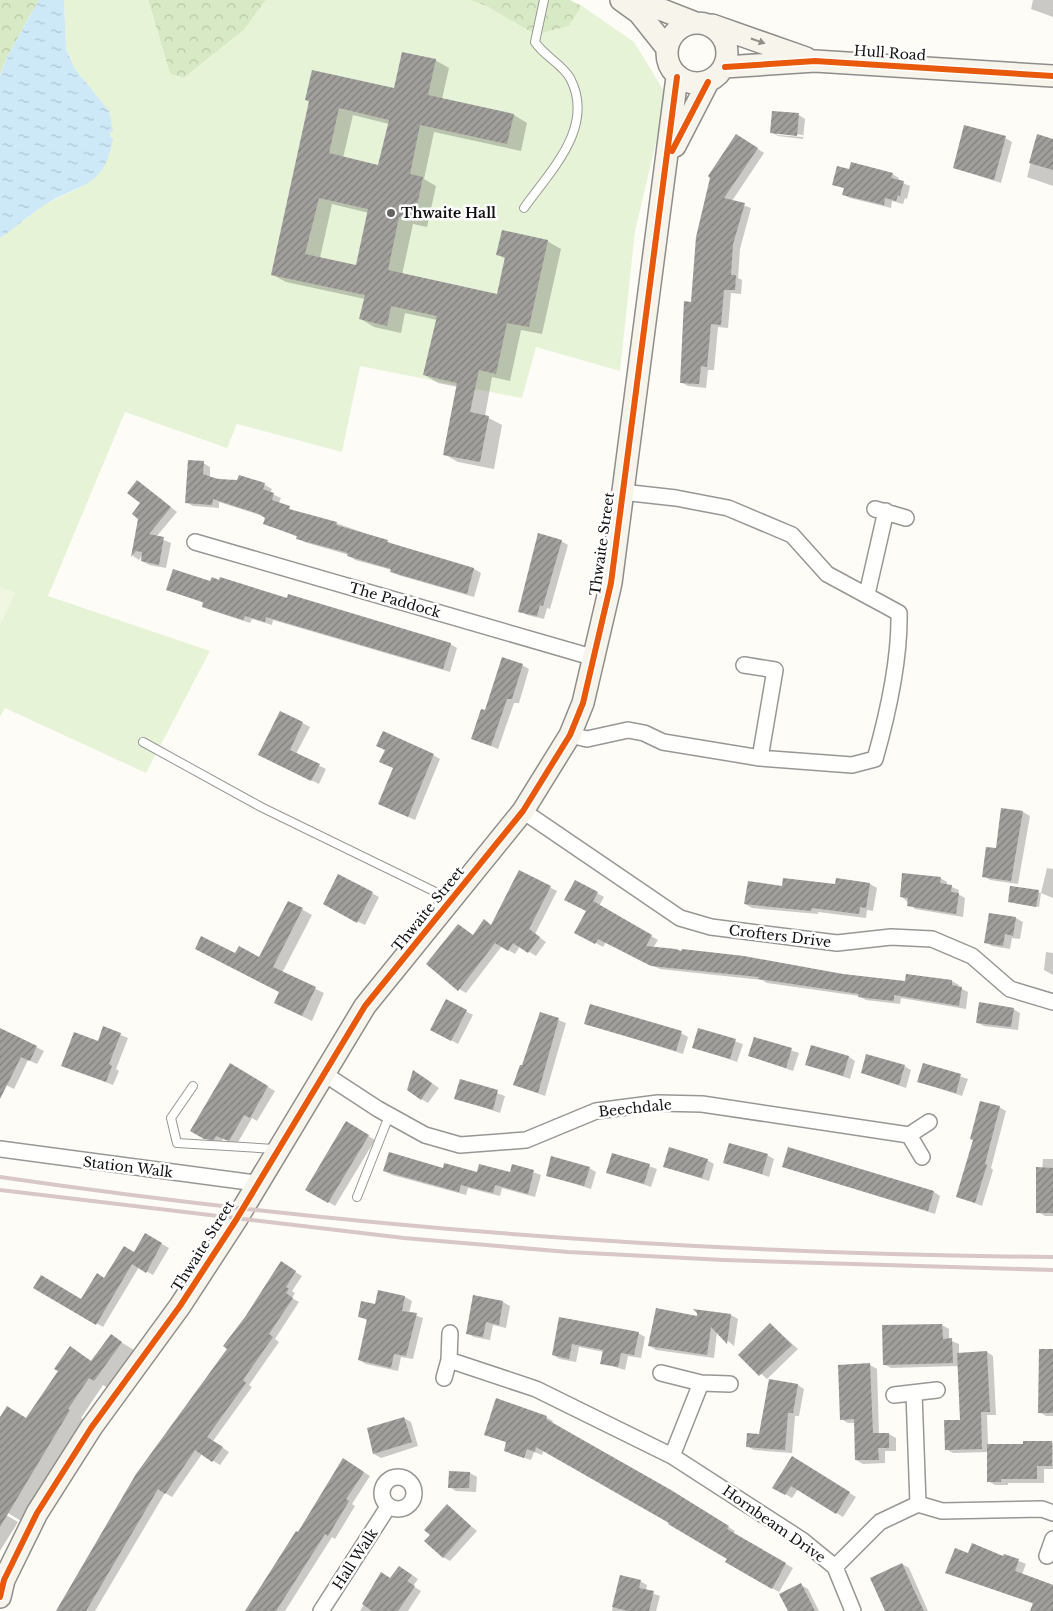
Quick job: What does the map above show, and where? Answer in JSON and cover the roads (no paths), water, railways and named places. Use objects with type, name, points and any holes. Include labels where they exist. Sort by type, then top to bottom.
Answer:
[{"type":"main road","points":[[621,0],[639,13],[666,47],[668,63],[678,77],[691,83],[708,82],[725,67],[726,40],[702,23],[678,28],[666,47]]},
{"type":"main road","name":"Hull Road","points":[[638,0],[671,9],[702,23],[815,61]]},
{"type":"main road","name":"Hull Road","points":[[725,67],[815,61],[1053,76]]},
{"type":"main road","name":"Thwaite Street","points":[[0,1597],[4,1580],[37,1512],[91,1428],[180,1306],[236,1220],[256,1183],[365,1006],[523,811],[570,735],[584,703],[611,583],[647,300],[669,157],[678,77]]},
{"type":"main road","name":"Thwaite Street","points":[[669,157],[708,82]]},
{"type":"street","points":[[570,735],[587,739],[628,730],[644,733],[663,742],[760,758],[852,765],[874,759],[882,734],[899,639],[899,612],[827,574],[792,535],[737,512],[676,498],[622,492]]},
{"type":"street","points":[[868,594],[880,510],[906,518]]},
{"type":"street","name":"The Paddock","points":[[195,542],[595,658]]},
{"type":"street","points":[[744,665],[775,670],[760,758]]},
{"type":"street","name":"Crofters Drive","points":[[523,811],[680,918],[711,927],[837,943],[891,937],[932,939],[972,956],[1010,989],[1053,1002]]},
{"type":"street","name":"Beechdale","points":[[323,1073],[389,1116],[425,1136],[460,1145],[526,1140],[596,1111],[658,1104],[702,1104],[909,1135]]},
{"type":"street","points":[[922,1157],[909,1135],[930,1122]]},
{"type":"street","name":"Station Walk","points":[[0,1149],[256,1183]]},
{"type":"street","points":[[444,1378],[448,1360],[450,1333]]},
{"type":"street","name":"Hornbeam Drive","points":[[448,1360],[536,1389],[672,1456],[802,1540],[835,1567],[853,1611]]},
{"type":"street","points":[[661,1373],[701,1383],[730,1384]]},
{"type":"street","points":[[672,1456],[701,1383]]},
{"type":"street","points":[[894,1395],[937,1390]]},
{"type":"street","points":[[914,1393],[918,1504]]},
{"type":"street","points":[[835,1567],[880,1522],[918,1504],[942,1511],[1042,1509],[1053,1513]]},
{"type":"street","name":"Hall Walk","points":[[321,1611],[388,1507]]},
{"type":"street","points":[[1047,1556],[1053,1539]]},
{"type":"lane","points":[[524,208],[573,138],[578,112],[576,92],[569,76],[535,42],[544,0]]},
{"type":"lane","points":[[143,742],[261,807],[452,900]]},
{"type":"lane","points":[[193,1086],[172,1118],[177,1143],[277,1149]]},
{"type":"lane","points":[[357,1197],[389,1116]]},
{"type":"water","points":[[39,0],[64,0],[66,49],[75,69],[109,111],[113,132],[110,132],[110,137],[113,138],[104,167],[97,176],[79,188],[43,206],[0,238],[0,76],[7,57]]},
{"type":"railway","points":[[0,1177],[262,1211],[525,1235],[789,1250],[1053,1257]]},
{"type":"railway","points":[[0,1190],[404,1238],[568,1252],[724,1260],[1053,1270]]},
{"type":"place","name":"Thwaite Hall","points":[[391,213]]}]
